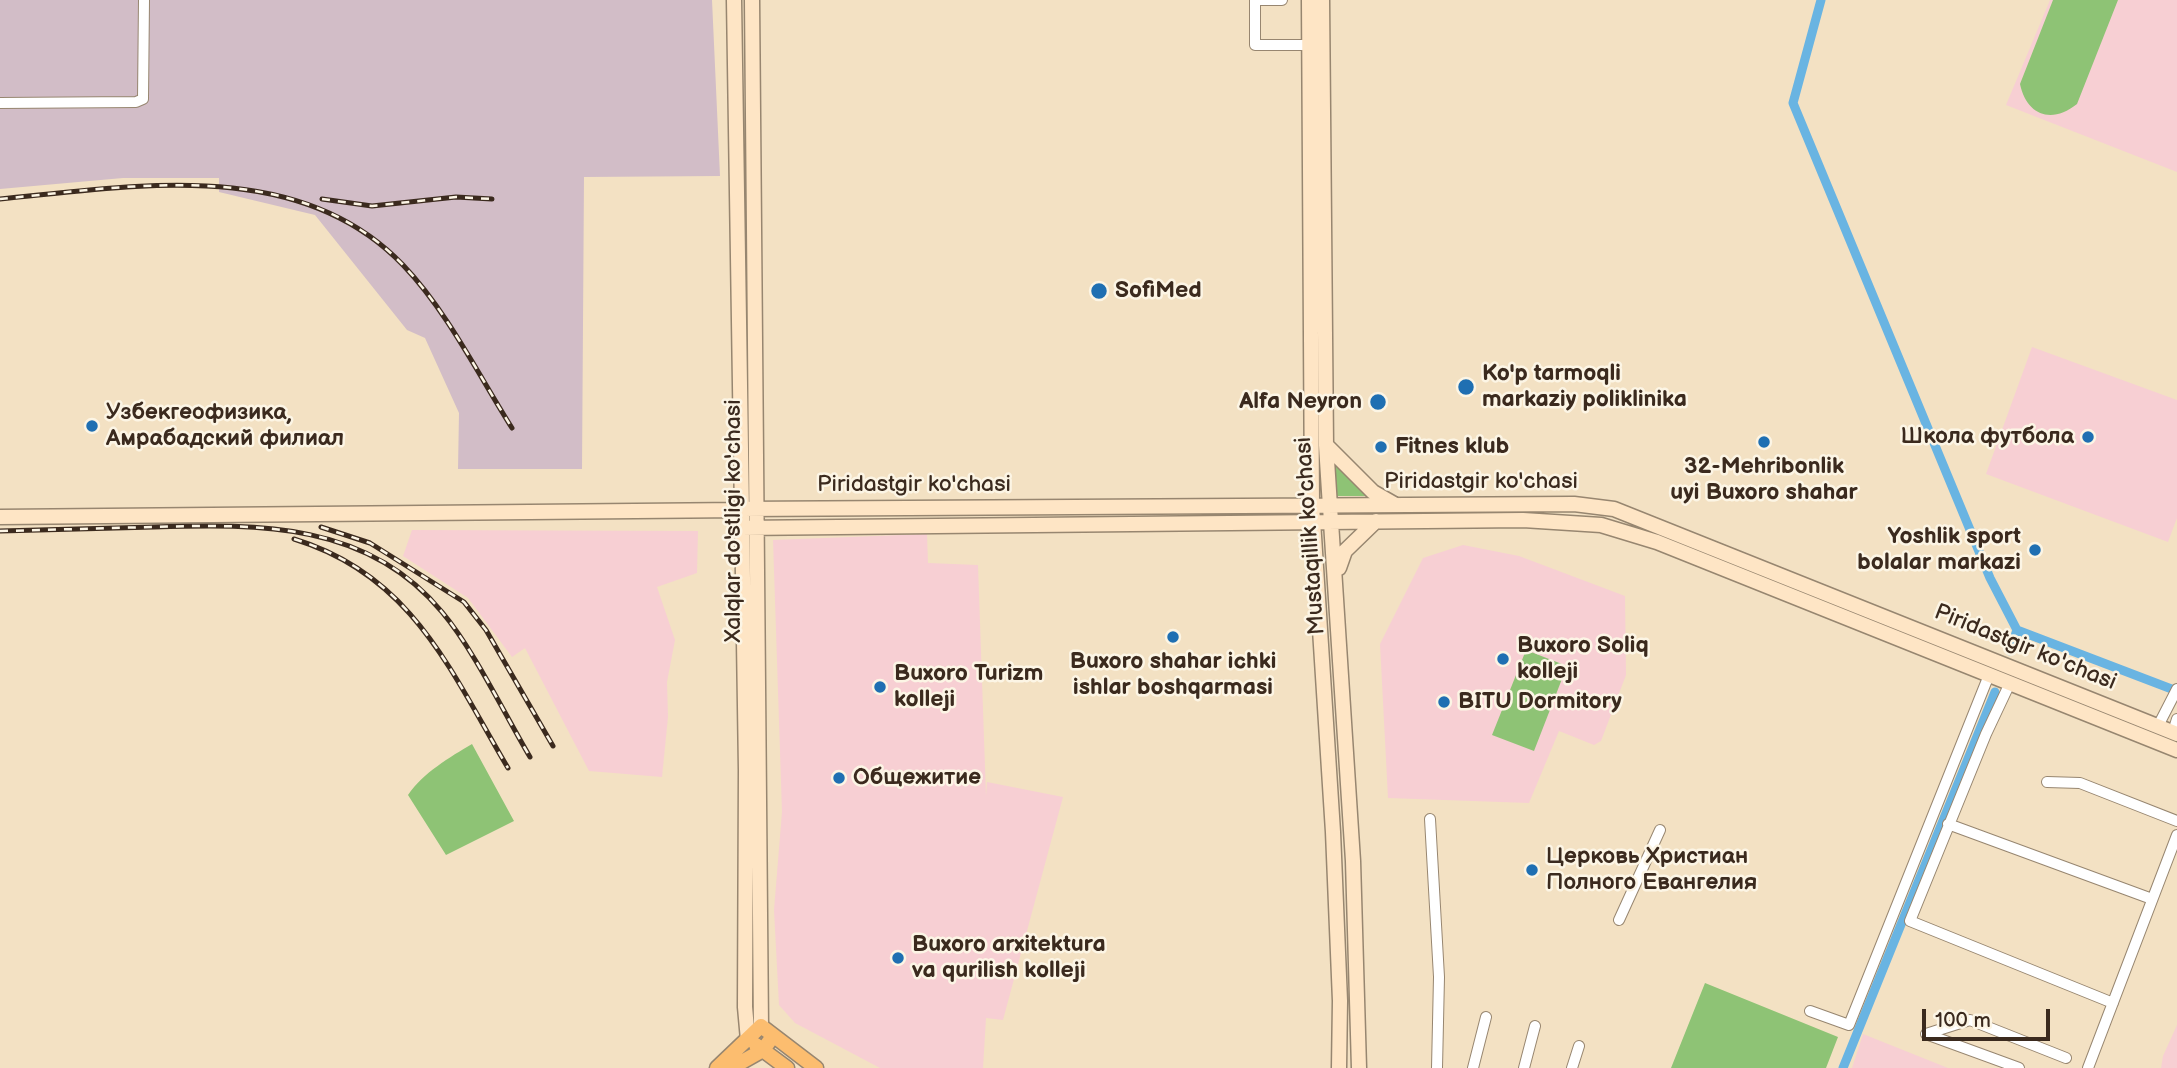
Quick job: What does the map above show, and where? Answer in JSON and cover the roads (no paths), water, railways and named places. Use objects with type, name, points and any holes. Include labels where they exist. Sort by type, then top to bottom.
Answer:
[{"type":"main road","name":"Xalqlar do'stligi ko'chasi","points":[[734,0],[745,1007],[748,1040]]},
{"type":"main road","name":"Xalqlar do'stligi ko'chasi","points":[[752,0],[761,1026]]},
{"type":"main road","name":"Mustaqillik ko'chasi","points":[[1309,0],[1309,44],[1317,145]]},
{"type":"main road","name":"Mustaqillik ko'chasi","points":[[1322,0],[1317,145],[1319,338],[1312,505],[1334,861],[1340,1001],[1339,1068]]},
{"type":"main road","name":"Mustaqillik ko'chasi","points":[[1319,338],[1337,580],[1353,860],[1359,1068]]},
{"type":"main road","points":[[1326,445],[1373,492],[1395,504]]},
{"type":"main road","name":"Piridastgir ko'chasi","points":[[741,528],[1312,505],[1596,506],[1614,509],[1663,526],[2158,726],[2176,728]]},
{"type":"main road","name":"Piridastgir ko'chasi","points":[[0,517],[757,508],[1313,522],[1571,522],[1626,530],[2177,750]]},
{"type":"main road","points":[[1337,580],[1345,551],[1376,521]]},
{"type":"main road","points":[[1657,542],[1663,526]]},
{"type":"main road","points":[[1989,675],[1995,661]]},
{"type":"main road","points":[[1334,861],[1353,860]]},
{"type":"main road","points":[[717,1068],[761,1026],[816,1068]]},
{"type":"main road","points":[[732,1068],[763,1050],[773,1036]]},
{"type":"main road","points":[[748,1040],[787,1068]]},
{"type":"street","points":[[0,103],[136,102],[143,99],[144,0]]},
{"type":"street","points":[[1282,0],[1255,0],[1255,45],[1309,44]]},
{"type":"street","points":[[1810,1011],[1849,1025],[1989,675]]},
{"type":"street","points":[[2010,683],[1948,824],[1910,921],[2113,1003]]},
{"type":"street","points":[[2158,726],[2176,692]]},
{"type":"street","points":[[2047,782],[2080,783],[2177,821]]},
{"type":"street","points":[[1430,819],[1438,977],[1437,1068]]},
{"type":"street","points":[[1948,824],[2152,899]]},
{"type":"street","points":[[1619,920],[1660,830]]},
{"type":"street","points":[[2088,1068],[2177,835]]},
{"type":"street","points":[[1473,1068],[1486,1017]]},
{"type":"street","points":[[2019,1068],[1926,1034],[1970,1020],[2066,1058]]},
{"type":"street","points":[[1524,1068],[1535,1026]]},
{"type":"street","points":[[1572,1068],[1579,1046]]},
{"type":"waterway","points":[[1821,0],[1793,103],[1990,578],[2017,630],[2010,651]]},
{"type":"waterway","points":[[2017,630],[2177,691]]},
{"type":"waterway","points":[[1843,1068],[1995,692]]},
{"type":"railway","points":[[0,199],[105,188],[213,186],[265,193],[315,207],[361,230],[403,265],[434,302],[512,428]]},
{"type":"railway","points":[[322,199],[372,206],[456,197],[492,199]]},
{"type":"railway","points":[[0,531],[233,526],[310,535],[346,545],[381,560],[413,582],[442,612],[477,663],[530,757]]},
{"type":"railway","points":[[321,527],[370,543],[464,602],[486,630],[553,746]]},
{"type":"railway","points":[[294,539],[335,555],[369,576],[398,601],[424,630],[446,662],[508,768]]},
{"type":"place","name":"SofiMed","points":[[1099,291]]},
{"type":"place","name":"Ko'p tarmoqli markaziy poliklinika","points":[[1466,387]]},
{"type":"place","name":"Alfa Neyron","points":[[1378,402]]},
{"type":"place","name":"Узбекгеофизика, Амрабадский филиал","points":[[92,426]]},
{"type":"place","name":"Школа футбола","points":[[2088,437]]},
{"type":"place","name":"32-Mehribonlik uyi Buxoro shahar","points":[[1764,442]]},
{"type":"place","name":"Fitnes klub","points":[[1381,447]]},
{"type":"place","name":"Yoshlik sport bolalar markazi","points":[[2035,550]]},
{"type":"place","name":"Buxoro shahar ichki ishlar boshqarmasi","points":[[1173,637]]},
{"type":"place","name":"Buxoro Soliq kolleji","points":[[1503,659]]},
{"type":"place","name":"Buxoro Turizm kolleji","points":[[880,687]]},
{"type":"place","name":"BITU Dormitory","points":[[1444,702]]},
{"type":"place","name":"Общежитие","points":[[839,778]]},
{"type":"place","name":"Церковь Христиан Полного Евангелия","points":[[1532,870]]},
{"type":"place","name":"Buxoro arxitektura va qurilish kolleji","points":[[898,958]]}]
